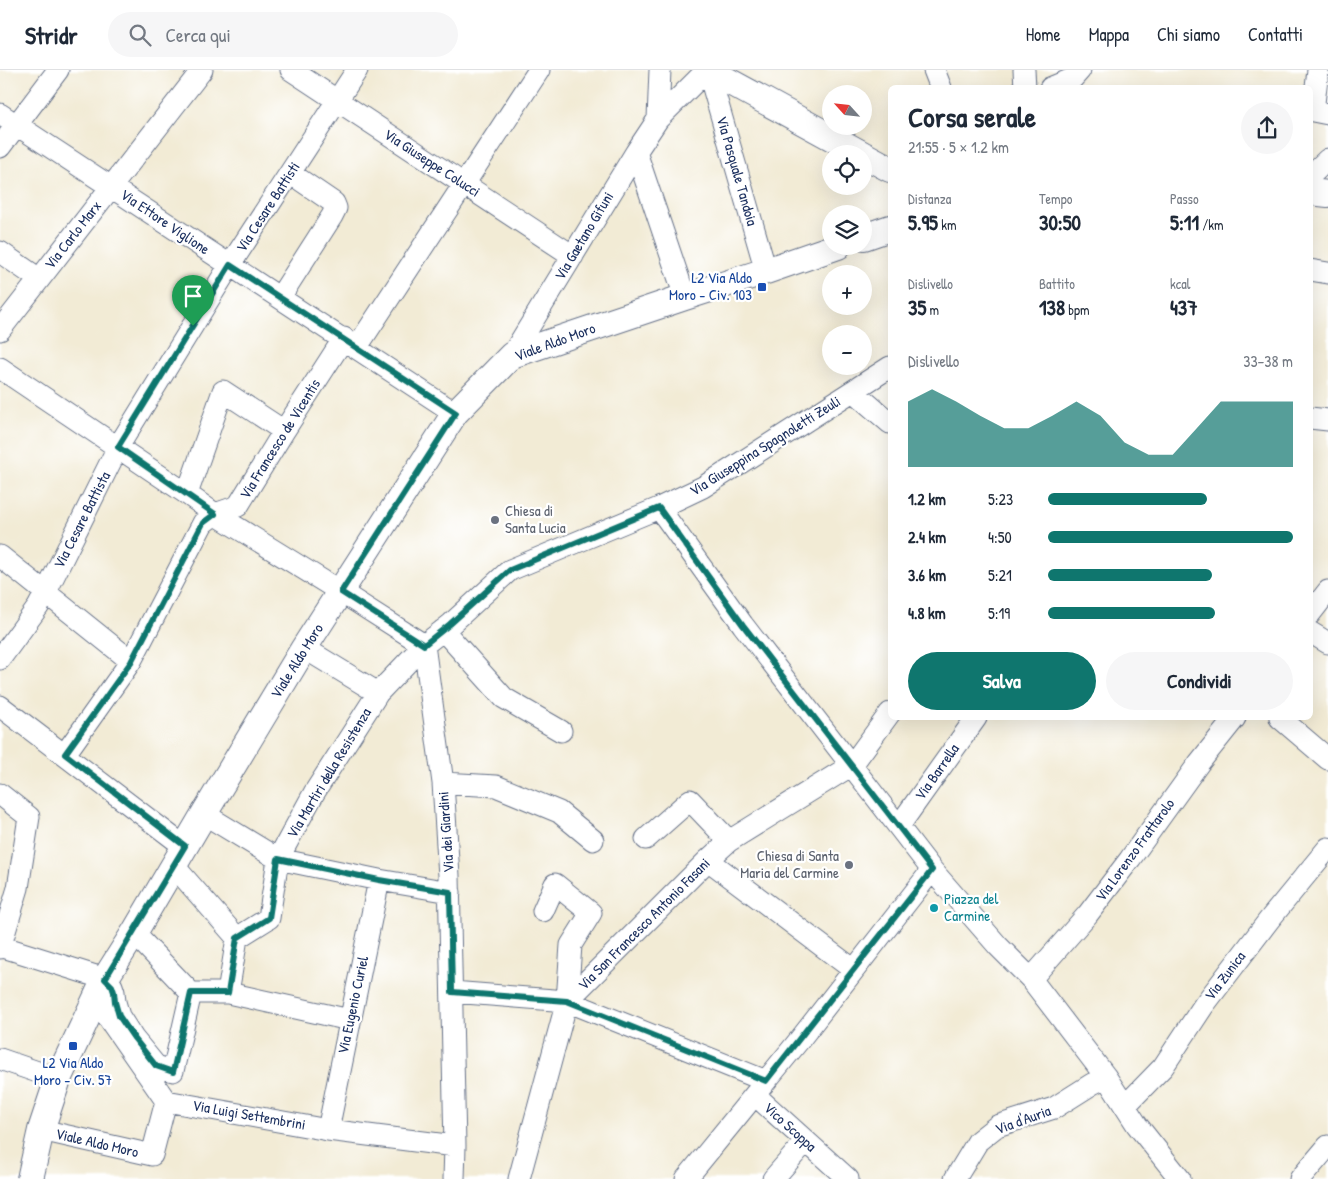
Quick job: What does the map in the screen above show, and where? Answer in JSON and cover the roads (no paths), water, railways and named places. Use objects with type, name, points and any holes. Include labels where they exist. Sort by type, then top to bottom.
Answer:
[{"type":"main road","points":[[708,70],[846,145]]},
{"type":"main road","points":[[872,159],[888,168]]},
{"type":"main road","points":[[1313,192],[1328,194]]},
{"type":"main road","points":[[872,234],[888,229]]},
{"type":"main road","name":"Viale Aldo Moro","points":[[30,1179],[41,1130],[58,1079],[100,989],[304,648],[456,413],[512,355],[822,252]]},
{"type":"street","points":[[0,147],[9,119],[58,70]]},
{"type":"street","name":"Via Carlo Marx","points":[[0,330],[202,70]]},
{"type":"street","name":"Via Cesare Battisti","points":[[118,447],[230,265],[357,70]]},
{"type":"street","name":"Via Francesco de Vicentis","points":[[65,754],[131,662],[203,523],[215,514],[238,506],[284,431],[350,343],[464,183],[539,70]]},
{"type":"street","points":[[658,119],[660,70]]},
{"type":"street","name":"Via Gaetano Gifuni","points":[[512,355],[658,119],[708,70]]},
{"type":"street","name":"Via Pasquale Tandoia","points":[[708,70],[766,271]]},
{"type":"street","points":[[934,70],[940,85]]},
{"type":"street","points":[[1024,70],[1025,85]]},
{"type":"street","points":[[1057,85],[1072,79],[1080,70]]},
{"type":"street","points":[[1318,70],[1313,112],[1328,114]]},
{"type":"street","name":"Via Giuseppe Colucci","points":[[293,71],[573,256]]},
{"type":"street","name":"Via Ettore Viglione","points":[[9,119],[456,413]]},
{"type":"street","points":[[636,152],[685,297]]},
{"type":"street","points":[[1313,173],[1328,159]]},
{"type":"street","points":[[280,297],[336,208],[334,203],[290,174]]},
{"type":"street","points":[[0,252],[39,278]]},
{"type":"street","points":[[1313,270],[1328,273]]},
{"type":"street","points":[[0,368],[215,514],[424,645]]},
{"type":"street","name":"Via Giuseppina Spagnoletti Zeuli","points":[[424,645],[510,570],[659,508],[703,487],[888,368]]},
{"type":"street","points":[[186,494],[223,391],[284,431]]},
{"type":"street","name":"Via Giuseppina Spagnoletti Zeuli","points":[[853,391],[888,421]]},
{"type":"street","points":[[1313,418],[1328,420]]},
{"type":"street","name":"Via Cesare Battista","points":[[0,658],[38,607],[118,447]]},
{"type":"street","points":[[659,508],[743,625],[932,870],[998,946],[1031,979],[1106,1077],[1137,1125],[1180,1179]]},
{"type":"street","points":[[0,556],[131,662]]},
{"type":"street","points":[[1313,610],[1328,592]]},
{"type":"street","points":[[443,630],[504,698],[561,731]]},
{"type":"street","points":[[1313,634],[1328,643]]},
{"type":"street","name":"Via Martiri della Resistenza","points":[[237,938],[269,918],[278,859],[314,793],[378,693],[424,645]]},
{"type":"street","name":"Via dei Giardini","points":[[424,645],[443,783],[450,892],[454,1179]]},
{"type":"street","points":[[304,648],[378,693]]},
{"type":"street","points":[[0,706],[65,754],[179,856],[237,938],[228,993]]},
{"type":"street","points":[[852,764],[888,716]]},
{"type":"street","name":"Via Barrella","points":[[899,826],[975,720]]},
{"type":"street","name":"Via Lorenzo Frattarolo","points":[[1031,979],[1088,914],[1130,859],[1198,763],[1233,720]]},
{"type":"street","points":[[1282,720],[1328,759]]},
{"type":"street","name":"Via San Francesco Antonio Fasani","points":[[519,1179],[567,1001],[729,841],[852,764]]},
{"type":"street","points":[[443,783],[496,786],[559,812],[593,840]]},
{"type":"street","points":[[0,794],[29,817],[18,888],[0,947],[100,989],[166,1101]]},
{"type":"street","points":[[646,839],[690,800],[729,841]]},
{"type":"street","points":[[204,814],[278,859],[379,880],[450,892]]},
{"type":"street","name":"Via Zunica","points":[[1125,1106],[1163,1067],[1204,1005],[1268,920],[1328,848]]},
{"type":"street","points":[[708,860],[854,970]]},
{"type":"street","points":[[686,1179],[801,1038],[932,870]]},
{"type":"street","name":"Via Eugenio Curiel","points":[[328,1130],[379,880]]},
{"type":"street","points":[[543,911],[555,884],[591,914],[571,945],[567,1001]]},
{"type":"street","points":[[134,932],[191,993],[228,993],[350,1020]]},
{"type":"street","points":[[100,989],[112,986],[119,1016],[134,1038],[156,1066],[173,1072],[191,993]]},
{"type":"street","name":"Vico Scoppa","points":[[452,992],[567,1001],[760,1088],[806,1141],[848,1179]]},
{"type":"street","points":[[0,1059],[58,1079]]},
{"type":"street","name":"Via d'Auria","points":[[955,1179],[978,1141],[997,1126],[1054,1108],[1106,1077]]},
{"type":"street","name":"Via Luigi Settembrini","points":[[166,1101],[328,1130],[455,1146]]},
{"type":"street","name":"Viale Aldo Moro","points":[[41,1130],[152,1156],[166,1101]]},
{"type":"street","points":[[773,1179],[806,1141]]},
{"type":"street","points":[[1300,1179],[1328,1146]]},
{"type":"place","name":"L2 Via Aldo Moro - Civ. 103","points":[[762,287]]},
{"type":"place","name":"Chiesa di Santa Lucia","points":[[495,520]]},
{"type":"place","name":"Chiesa di Santa Maria del Carmine","points":[[849,865]]},
{"type":"place","name":"Piazza del Carmine","points":[[934,908]]},
{"type":"place","name":"L2 Via Aldo Moro - Civ. 57","points":[[73,1046]]}]
